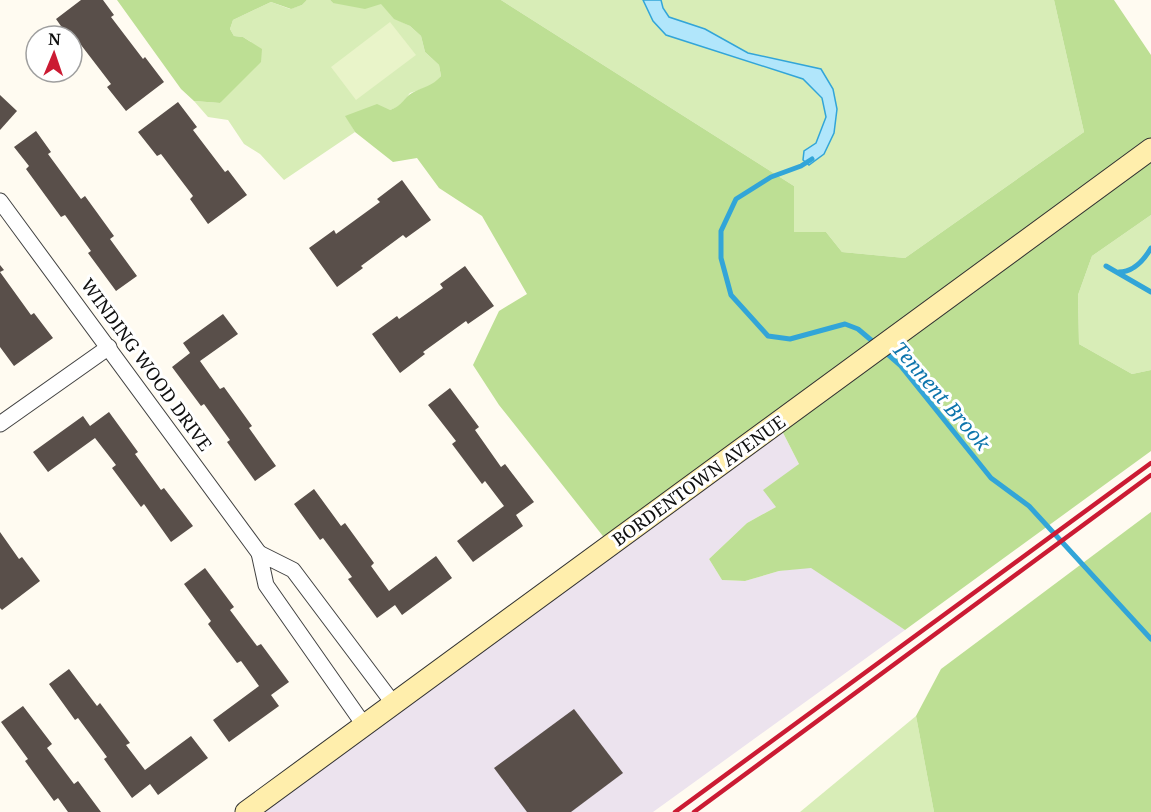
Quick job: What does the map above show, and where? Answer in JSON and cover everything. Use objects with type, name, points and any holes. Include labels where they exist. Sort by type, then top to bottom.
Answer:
[{"type":"main road","name":"BORDENTOWN AVENUE","points":[[246,812],[921,320],[1151,149]]},
{"type":"street","name":"WINDING WOOD DRIVE","points":[[0,201],[260,553],[266,585],[364,725]]},
{"type":"street","points":[[0,424],[109,347]]},
{"type":"street","name":"WINDING WOOD DRIVE","points":[[260,553],[293,570],[393,703]]},
{"type":"shaded area","points":[[778,423],[799,464],[776,507],[747,523],[709,559],[722,580],[745,581],[779,571],[811,567],[905,630],[653,812],[247,812]]},
{"type":"green space","points":[[117,0],[307,0],[302,5],[291,9],[271,2],[233,20],[230,29],[234,36],[243,37],[262,49],[261,62],[220,103],[194,101],[181,89]]},
{"type":"green space","points":[[307,0],[330,0],[333,3],[381,3],[394,18],[410,26],[421,36],[425,52],[439,65],[441,76],[434,85],[410,93],[400,106],[390,110],[346,116],[355,132],[284,180],[260,154],[244,144],[228,120],[208,117],[194,101],[220,103],[251,42],[243,37],[234,36],[230,29],[233,20],[271,2],[290,9],[302,5]]},
{"type":"green space","points":[[330,0],[501,0],[794,186],[794,232],[826,232],[842,252],[905,258],[1084,132],[1054,0],[1114,0],[1151,55],[1151,215],[1092,256],[1078,295],[1079,344],[1132,374],[1151,370],[1151,451],[905,630],[811,568],[779,571],[745,581],[722,580],[709,559],[747,523],[776,507],[763,490],[799,464],[778,423],[610,545],[499,405],[473,365],[499,311],[527,294],[482,216],[439,188],[417,158],[393,162],[355,132],[345,116],[377,104],[390,110],[395,108],[412,93],[438,80],[441,76],[439,65],[425,52],[421,36],[410,26],[394,19],[381,4],[365,9],[333,3]]},
{"type":"green space","points":[[501,0],[643,0],[653,21],[666,35],[803,79],[822,98],[826,117],[816,143],[834,133],[836,114],[833,93],[821,69],[748,53],[705,29],[669,17],[661,0],[1054,0],[1084,132],[905,258],[842,252],[826,232],[794,232],[794,186]]},
{"type":"green space","points":[[390,22],[416,55],[356,100],[331,67]]},
{"type":"green space","points":[[1151,215],[1151,370],[1132,374],[1079,344],[1078,295],[1092,256]]},
{"type":"green space","points":[[1151,512],[1151,812],[934,812],[916,716],[941,669]]},
{"type":"green space","points":[[916,716],[934,812],[800,812]]},
{"type":"water","points":[[643,0],[661,0],[669,17],[705,29],[748,53],[821,69],[833,89],[837,109],[834,133],[824,154],[809,165],[803,160],[804,151],[816,143],[826,117],[822,98],[803,79],[666,35],[653,21]]},
{"type":"building","points":[[81,0],[103,0],[114,15],[111,17],[164,82],[126,111],[107,87],[111,84],[84,49],[84,24],[60,24],[56,19]]},
{"type":"building","points":[[0,95],[17,111],[0,130]]},
{"type":"building","points":[[178,102],[197,127],[193,130],[225,172],[228,170],[247,195],[208,224],[190,199],[193,196],[161,154],[157,156],[138,132]]},
{"type":"building","points":[[36,131],[51,152],[48,154],[81,199],[85,196],[114,236],[110,239],[137,276],[116,291],[88,253],[91,251],[65,215],[61,217],[26,169],[29,166],[14,147]]},
{"type":"building","points":[[402,180],[431,220],[406,238],[403,235],[337,287],[309,248],[334,230],[336,234],[380,202],[377,199]]},
{"type":"building","points":[[465,266],[494,306],[468,324],[466,321],[423,352],[425,354],[400,373],[372,334],[397,316],[399,319],[443,288],[440,284]]},
{"type":"building","points":[[0,272],[31,315],[34,313],[53,338],[14,366],[0,347]]},
{"type":"building","points":[[223,314],[238,334],[200,361],[220,389],[224,387],[252,426],[249,428],[276,466],[255,481],[227,442],[230,440],[204,404],[201,406],[172,367],[190,353],[183,343]]},
{"type":"building","points":[[450,388],[479,427],[475,430],[501,467],[505,464],[534,502],[516,515],[523,526],[473,562],[457,541],[504,506],[485,481],[482,484],[452,444],[456,441],[428,405]]},
{"type":"building","points":[[109,412],[138,452],[135,454],[161,490],[164,488],[193,526],[171,542],[144,504],[141,507],[112,468],[116,465],[95,438],[48,472],[33,452],[83,416],[90,426]]},
{"type":"building","points":[[314,489],[341,526],[345,523],[374,563],[371,566],[389,591],[436,556],[452,578],[402,615],[395,605],[377,618],[348,579],[352,577],[323,538],[320,540],[294,504]]},
{"type":"building","points":[[0,532],[19,559],[22,557],[40,581],[2,610],[0,608]]},
{"type":"building","points":[[205,568],[234,607],[230,610],[257,646],[261,644],[289,682],[271,695],[279,706],[229,742],[213,720],[259,686],[241,661],[237,663],[208,624],[211,621],[184,584]]},
{"type":"building","points":[[69,669],[97,706],[100,703],[130,743],[126,745],[145,770],[191,736],[208,758],[158,795],[150,784],[132,798],[104,759],[107,757],[78,718],[75,720],[49,684]]},
{"type":"building","points":[[23,706],[52,744],[47,748],[74,784],[78,781],[101,812],[68,812],[58,798],[54,801],[25,761],[28,759],[1,722]]},
{"type":"building","points":[[574,709],[623,773],[571,812],[527,812],[494,768]]},
{"type":"waterway","name":"Tennent Brook","points":[[812,159],[801,166],[771,177],[736,199],[721,231],[721,258],[731,295],[768,336],[790,339],[845,324],[858,329],[877,345]]},
{"type":"waterway","points":[[1119,272],[1129,270],[1138,264],[1151,248]]},
{"type":"waterway","points":[[1106,266],[1151,292]]},
{"type":"waterway","name":"Tennent Brook","points":[[884,351],[900,365],[991,478],[1029,506],[1151,639]]},
{"type":"railway","points":[[675,812],[1151,463]]},
{"type":"railway","points":[[694,812],[1151,475]]}]
